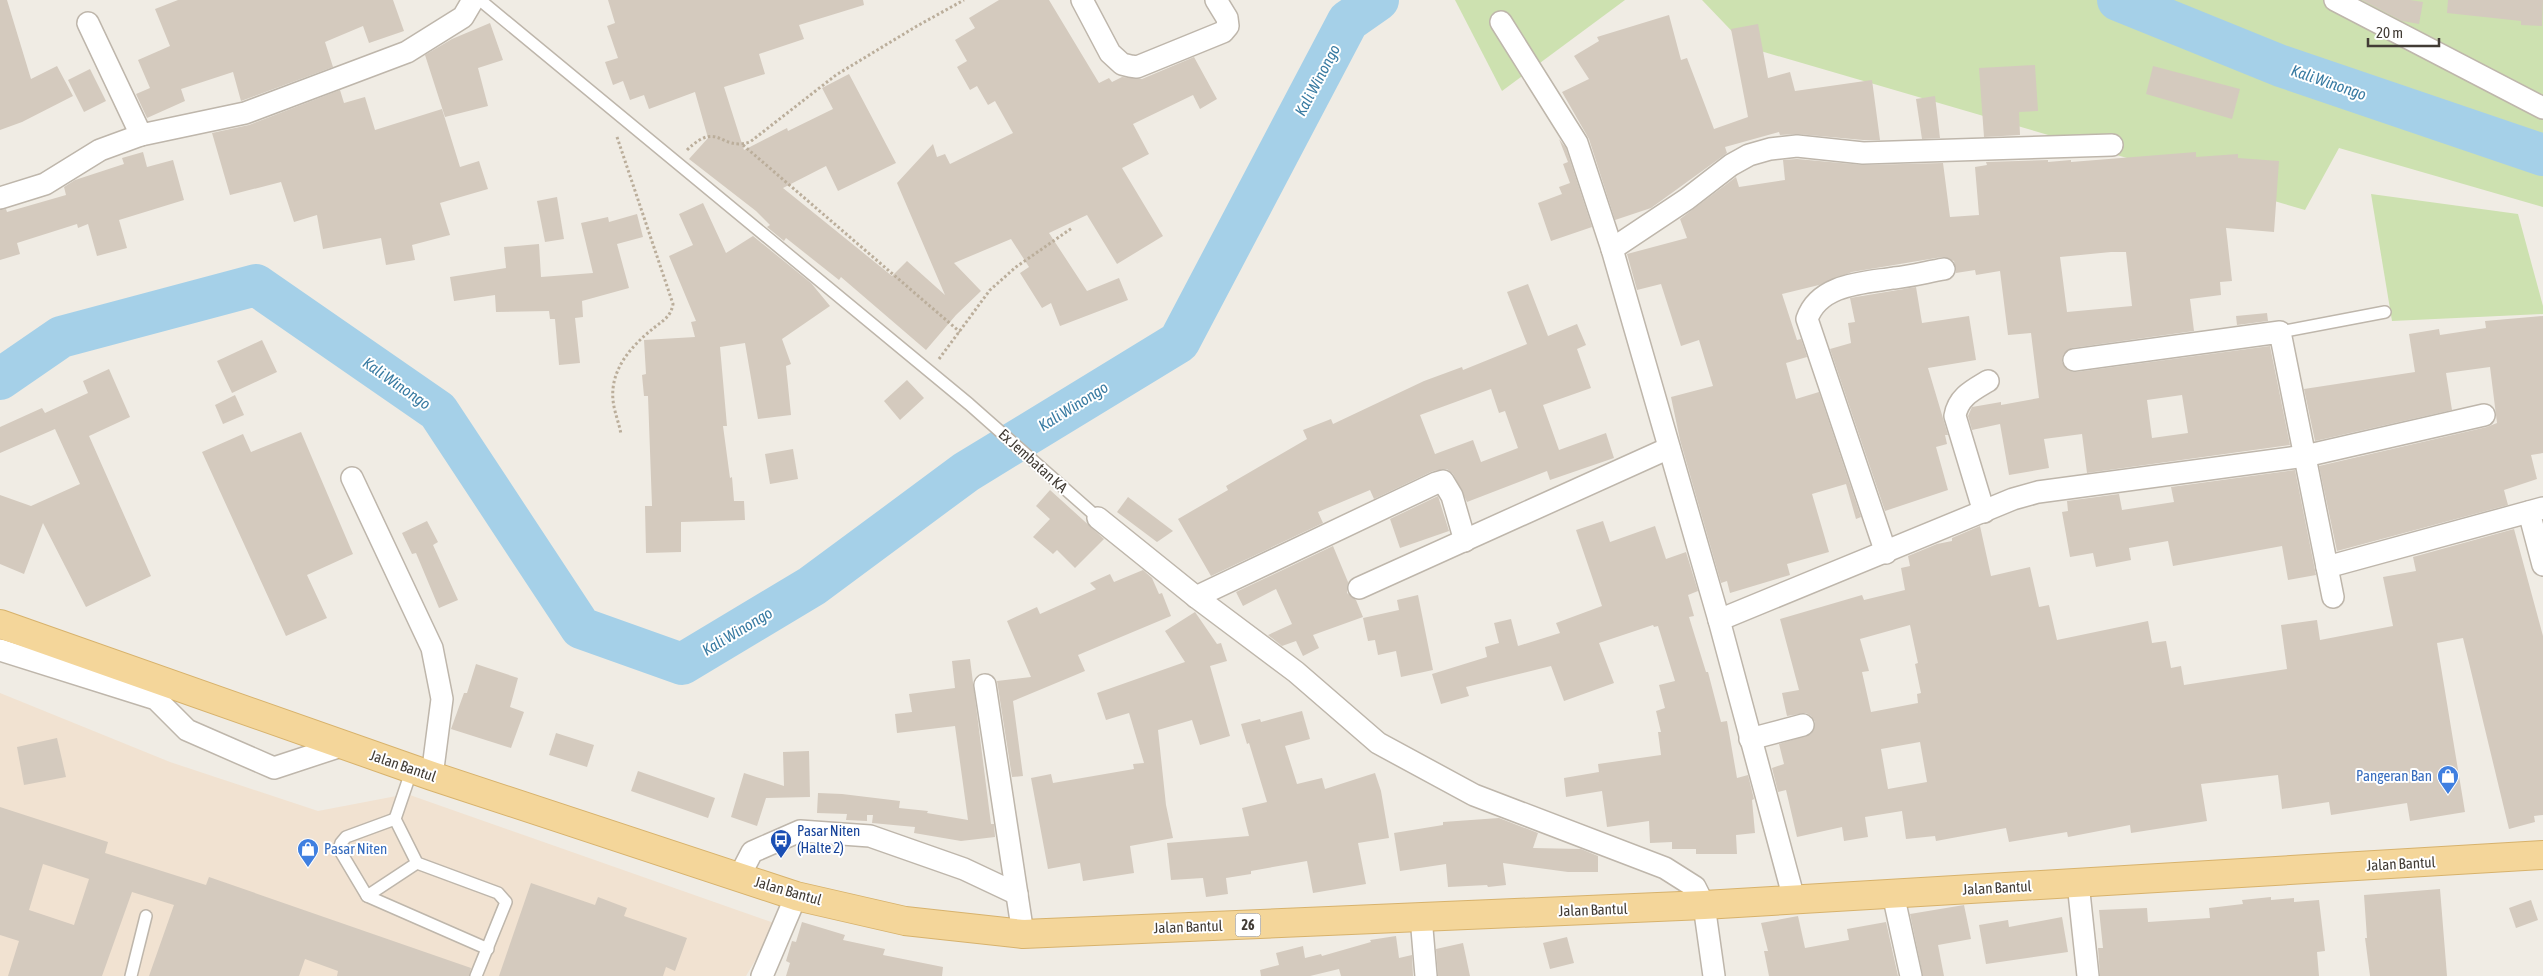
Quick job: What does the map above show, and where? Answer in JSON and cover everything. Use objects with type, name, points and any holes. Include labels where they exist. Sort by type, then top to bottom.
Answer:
[{"type":"main road","name":"Jalan Bantul","points":[[0,624],[160,690],[344,745],[422,773],[796,896],[905,922],[1023,934],[1704,905],[2543,855]]},
{"type":"street","points":[[0,198],[45,184],[100,150],[141,135],[245,113],[407,52],[464,17],[473,0]]},
{"type":"street","points":[[1082,0],[1110,53],[1122,64],[1138,67],[1223,32],[1228,26],[1227,18],[1216,0]]},
{"type":"street","points":[[2338,1],[2543,108]]},
{"type":"street","points":[[1500,22],[1577,143],[1612,249],[1719,620],[1794,900]]},
{"type":"street","points":[[88,23],[141,135]]},
{"type":"street","points":[[1612,249],[1687,199],[1731,165],[1770,149],[1797,146],[1863,153],[2112,145]]},
{"type":"street","points":[[1886,553],[1806,319],[1813,306],[1830,292],[1866,281],[1944,269]]},
{"type":"street","points":[[2074,360],[2280,332],[2333,597]]},
{"type":"street","points":[[1984,512],[1956,428],[1955,416],[1956,405],[1964,396],[1988,381]]},
{"type":"street","points":[[1719,620],[1886,553],[2013,499],[2066,487],[2305,456],[2484,415]]},
{"type":"street","points":[[1359,588],[1669,448]]},
{"type":"street","points":[[352,478],[432,648],[442,699],[422,773]]},
{"type":"street","points":[[1196,597],[1436,483],[1444,482],[1452,496],[1465,541]]},
{"type":"street","points":[[2326,567],[2536,510],[2543,564]]},
{"type":"street","points":[[1098,518],[1196,597],[1296,672],[1378,743],[1474,794],[1665,868],[1695,887],[1704,905],[1714,976]]},
{"type":"street","points":[[0,650],[160,690],[186,730],[274,768],[344,745]]},
{"type":"street","points":[[985,685],[1023,934]]},
{"type":"street","points":[[1750,739],[1803,725]]},
{"type":"street","points":[[739,877],[752,852],[800,832],[870,836],[964,869],[1017,894]]},
{"type":"street","points":[[2078,883],[2088,976]]},
{"type":"street","points":[[1893,894],[1911,976]]},
{"type":"street","points":[[762,976],[796,896]]},
{"type":"street","points":[[1421,917],[1426,976]]},
{"type":"lane","name":"Ex Jembatan KA","points":[[480,0],[930,371],[1098,518]]},
{"type":"lane","points":[[2280,332],[2385,312]]},
{"type":"lane","points":[[422,773],[395,819],[346,837],[339,849],[367,896],[488,949]]},
{"type":"lane","points":[[395,819],[417,863],[503,897],[506,902],[476,976]]},
{"type":"lane","points":[[367,896],[417,863]]},
{"type":"lane","points":[[131,976],[146,916]]},
{"type":"path","points":[[743,145],[759,137],[836,76],[916,26],[964,0]]},
{"type":"path","points":[[606,103],[673,304],[672,312],[665,320],[639,341],[624,358],[614,378],[613,400],[622,434]]},
{"type":"path","points":[[676,161],[699,138],[706,136],[743,145],[960,332]]},
{"type":"path","points":[[930,371],[990,290],[1016,267],[1072,228]]},
{"type":"shaded area","name":"Pasar Niten","points":[[0,693],[170,762],[318,811],[407,794],[777,924],[746,976],[0,976]]},
{"type":"green space","points":[[1455,0],[1625,0],[1502,91]]},
{"type":"green space","points":[[1702,0],[2543,0],[2543,207],[2339,148],[2305,210],[1747,47]]},
{"type":"green space","points":[[2371,194],[2518,214],[2543,306],[2543,314],[2392,321]]},
{"type":"building","points":[[0,0],[7,0],[31,79],[57,66],[73,96],[22,122],[0,130]]},
{"type":"building","points":[[178,0],[393,0],[404,31],[369,43],[363,26],[325,42],[333,67],[241,101],[233,72],[181,89],[185,101],[147,118],[136,94],[150,88],[138,60],[170,46],[155,9]]},
{"type":"building","points":[[608,0],[863,0],[864,5],[799,25],[804,39],[759,54],[765,74],[724,87],[744,150],[787,128],[788,131],[833,109],[822,88],[849,74],[896,163],[838,191],[826,166],[783,188],[892,276],[907,261],[945,295],[897,183],[933,144],[937,157],[945,154],[950,164],[1013,133],[995,101],[988,105],[977,86],[970,90],[957,67],[967,61],[955,40],[975,28],[969,18],[999,0],[1049,0],[1099,83],[1109,78],[1112,82],[1122,77],[1142,79],[1194,57],[1217,99],[1200,109],[1193,95],[1133,124],[1149,154],[1122,168],[1163,236],[1117,264],[1087,215],[1049,233],[1087,291],[1119,278],[1128,300],[1060,326],[1051,303],[1042,308],[1020,273],[1029,267],[1011,239],[954,263],[981,291],[956,315],[926,350],[841,277],[839,280],[786,238],[784,241],[767,227],[770,225],[756,211],[689,159],[708,138],[695,92],[649,109],[644,95],[630,100],[623,81],[613,85],[605,62],[618,58],[607,26],[615,23]]},
{"type":"building","points":[[2362,0],[2410,0],[2423,2],[2419,24],[2402,21]]},
{"type":"building","points":[[2448,0],[2543,0],[2542,26],[2521,25],[2521,21],[2447,13]]},
{"type":"building","points":[[1669,15],[1681,60],[1687,58],[1714,129],[1748,117],[1731,29],[1758,24],[1768,78],[1790,72],[1795,91],[1872,80],[1880,140],[1798,134],[1780,135],[1779,132],[1725,147],[1727,153],[1651,208],[1615,220],[1589,139],[1562,92],[1589,79],[1574,56],[1599,41],[1597,37]]},
{"type":"building","points":[[490,23],[503,60],[478,68],[488,106],[445,117],[425,55],[452,39]]},
{"type":"building","points":[[2035,65],[2038,111],[2019,112],[2020,135],[1984,137],[1979,68]]},
{"type":"building","points":[[2153,66],[2240,89],[2232,119],[2146,94]]},
{"type":"building","points":[[90,69],[106,101],[84,112],[68,80]]},
{"type":"building","points":[[340,90],[344,103],[365,97],[375,130],[442,109],[460,167],[479,161],[488,189],[440,203],[450,235],[412,245],[415,260],[386,265],[381,238],[323,249],[317,215],[294,222],[281,182],[230,195],[212,133],[249,125]]},
{"type":"building","points":[[1935,96],[1940,138],[1922,139],[1916,99]]},
{"type":"building","points":[[1559,139],[1566,148],[1592,227],[1551,241],[1538,203],[1562,194],[1559,187],[1570,183],[1563,164],[1568,162]]},
{"type":"building","points":[[143,152],[147,167],[173,160],[184,200],[119,220],[127,248],[97,256],[88,224],[78,228],[77,224],[17,243],[20,254],[0,260],[0,210],[6,209],[7,212],[66,195],[64,187],[75,180],[124,164],[122,158]]},
{"type":"building","points":[[2196,152],[2196,157],[2238,154],[2238,158],[2279,161],[2274,232],[2226,228],[2232,281],[2220,282],[2221,295],[2190,299],[2194,331],[2072,348],[2063,355],[2062,362],[2069,371],[2076,372],[2270,346],[2290,445],[2087,473],[2082,434],[2044,439],[2049,468],[2009,475],[2000,424],[1972,430],[1968,416],[1972,407],[2001,402],[2001,405],[2039,398],[2031,333],[2008,335],[2000,271],[1976,275],[1975,270],[1956,273],[1954,261],[1942,257],[1852,272],[1819,285],[1782,294],[1797,340],[1801,339],[1807,357],[1786,363],[1796,399],[1819,392],[1861,517],[1856,519],[1846,484],[1812,494],[1829,552],[1787,564],[1790,575],[1730,593],[1727,581],[1721,583],[1680,440],[1671,397],[1713,386],[1699,340],[1681,346],[1661,284],[1637,290],[1627,254],[1687,238],[1680,219],[1736,177],[1739,187],[1785,180],[1783,160],[1797,159],[1863,165],[1943,163],[1950,217],[1979,215],[1975,167],[1987,165],[1986,162],[2071,160],[2071,162]],"holes":[[[2126,252],[2132,306],[2067,312],[2060,257]],[[2182,395],[2188,433],[2152,438],[2147,400]]]},
{"type":"building","points":[[557,197],[564,239],[545,242],[537,201]]},
{"type":"building","points":[[703,203],[726,253],[753,236],[811,283],[830,306],[782,339],[791,364],[786,366],[791,415],[758,419],[745,343],[720,347],[727,426],[723,426],[730,478],[732,477],[734,501],[744,501],[745,520],[681,522],[681,552],[646,553],[645,506],[652,506],[648,396],[644,396],[642,375],[646,374],[644,340],[695,337],[691,322],[696,321],[669,256],[693,245],[679,214]]},
{"type":"building","points":[[637,214],[643,237],[617,244],[629,288],[582,301],[583,317],[575,318],[580,363],[559,365],[555,319],[550,319],[549,311],[496,312],[495,295],[454,301],[450,277],[506,268],[504,247],[539,244],[541,277],[593,273],[581,223],[608,217],[609,222]]},
{"type":"building","points":[[1528,284],[1548,336],[1577,324],[1586,345],[1577,349],[1591,388],[1543,405],[1559,450],[1606,433],[1614,458],[1550,480],[1547,471],[1467,502],[1453,474],[1447,469],[1433,471],[1374,499],[1370,490],[1318,512],[1323,523],[1211,576],[1178,519],[1228,490],[1226,486],[1307,439],[1303,430],[1331,419],[1333,424],[1424,381],[1462,367],[1463,370],[1527,344],[1507,292]],"holes":[[[1491,389],[1499,413],[1505,411],[1518,448],[1481,462],[1473,440],[1435,454],[1420,415]]]},
{"type":"building","points":[[1916,287],[1922,323],[1969,316],[1976,360],[1928,368],[1948,435],[1945,435],[1947,444],[1936,447],[1948,490],[1885,511],[1830,349],[1851,343],[1848,323],[1855,322],[1850,298]]},
{"type":"building","points":[[2267,313],[2268,321],[2237,325],[2236,316]]},
{"type":"building","points":[[2543,316],[2543,453],[2531,455],[2537,479],[2504,490],[2508,505],[2337,551],[2319,466],[2487,427],[2497,423],[2490,367],[2446,373],[2452,410],[2315,441],[2304,389],[2415,372],[2409,334],[2439,329],[2440,335],[2486,328],[2485,321]]},
{"type":"building","points":[[262,340],[277,372],[232,393],[217,361]]},
{"type":"building","points":[[109,369],[130,417],[89,436],[151,576],[86,607],[43,523],[24,574],[0,564],[0,495],[31,506],[80,484],[55,429],[0,453],[0,427],[42,408],[45,413],[88,393],[83,381]]},
{"type":"building","points":[[907,380],[924,398],[900,420],[884,401]]},
{"type":"building","points":[[235,395],[244,415],[223,424],[215,405]]},
{"type":"building","points":[[301,432],[353,554],[307,575],[327,618],[286,636],[202,452],[243,434],[251,452]]},
{"type":"building","points":[[793,449],[798,479],[770,484],[765,454]]},
{"type":"building","points":[[2295,470],[2316,575],[2288,580],[2282,546],[2173,566],[2168,541],[2129,548],[2131,560],[2096,567],[2093,553],[2070,557],[2062,512],[2068,511],[2067,501],[2119,494],[2122,510],[2174,502],[2171,487]]},
{"type":"building","points":[[1050,490],[1104,539],[1075,568],[1057,550],[1053,554],[1033,537],[1050,519],[1036,506]]},
{"type":"building","points":[[1438,496],[1449,531],[1400,548],[1390,519]]},
{"type":"building","points":[[1128,497],[1173,531],[1157,542],[1117,512]]},
{"type":"building","points":[[427,521],[438,542],[433,545],[458,600],[439,608],[416,553],[412,554],[402,533]]},
{"type":"building","points":[[1603,521],[1610,542],[1655,526],[1666,559],[1686,552],[1698,591],[1688,595],[1694,616],[1689,617],[1706,672],[1708,672],[1721,722],[1727,721],[1737,778],[1748,775],[1754,799],[1752,800],[1755,833],[1736,835],[1737,854],[1696,854],[1696,849],[1672,849],[1672,842],[1650,843],[1649,821],[1607,827],[1602,791],[1566,797],[1564,778],[1599,772],[1598,764],[1661,755],[1658,732],[1661,732],[1656,711],[1665,708],[1659,685],[1675,681],[1658,626],[1654,627],[1653,625],[1599,643],[1614,683],[1564,701],[1551,666],[1466,687],[1469,696],[1441,704],[1432,674],[1487,657],[1485,647],[1499,643],[1494,623],[1511,619],[1518,646],[1560,633],[1556,623],[1602,606],[1576,530]]},
{"type":"building","points":[[1980,526],[1991,576],[2030,567],[2039,607],[2049,605],[2057,640],[2148,621],[2152,643],[2166,641],[2171,668],[2181,666],[2184,685],[2287,669],[2281,625],[2317,620],[2320,640],[2393,626],[2383,577],[2416,571],[2413,557],[2514,529],[2543,636],[2543,815],[2534,816],[2535,822],[2509,829],[2463,638],[2437,643],[2465,812],[2410,821],[2407,803],[2331,815],[2329,802],[2282,809],[2278,775],[2201,784],[2207,821],[2131,833],[2130,825],[2068,837],[2067,832],[2009,842],[2006,828],[1936,841],[1935,836],[1906,839],[1902,811],[1865,817],[1868,837],[1844,841],[1842,827],[1797,837],[1786,790],[1778,792],[1772,768],[1784,764],[1779,744],[1811,734],[1815,722],[1806,713],[1787,716],[1782,693],[1799,690],[1780,619],[1862,595],[1864,600],[1905,590],[1901,568],[1910,566],[1908,556],[1937,544],[1952,541],[1952,538]],"holes":[[[1910,625],[1918,663],[1915,664],[1921,693],[1917,694],[1918,703],[1871,712],[1862,672],[1869,671],[1860,639]],[[1920,742],[1927,782],[1888,789],[1881,749]]]},
{"type":"building","points":[[1333,546],[1348,582],[1347,593],[1356,600],[1363,617],[1313,635],[1319,648],[1303,656],[1296,641],[1282,646],[1268,635],[1292,624],[1276,589],[1243,606],[1236,592]]},
{"type":"building","points":[[1143,570],[1152,578],[1159,594],[1162,593],[1171,616],[1078,655],[1085,671],[1013,701],[1023,776],[1012,777],[997,681],[1031,677],[1007,621],[1037,607],[1040,614],[1096,589],[1090,583],[1110,574],[1114,582]]},
{"type":"building","points":[[1418,595],[1433,670],[1401,677],[1396,651],[1378,655],[1375,640],[1368,641],[1363,618],[1399,610],[1397,600]]},
{"type":"building","points":[[1195,612],[1217,644],[1221,643],[1227,661],[1210,666],[1230,736],[1200,745],[1192,720],[1158,730],[1166,805],[1173,838],[1130,846],[1134,873],[1083,881],[1080,863],[1048,869],[1031,778],[1051,774],[1053,783],[1134,769],[1133,764],[1144,763],[1129,713],[1106,720],[1097,693],[1185,662],[1165,631]]},
{"type":"building","points":[[970,659],[991,824],[994,824],[995,837],[961,841],[914,833],[915,827],[872,823],[873,815],[867,815],[867,821],[846,820],[847,814],[817,813],[818,793],[842,794],[900,801],[899,808],[928,811],[927,813],[968,820],[955,726],[897,733],[895,714],[912,712],[909,694],[955,688],[952,661]]},
{"type":"building","points":[[476,664],[518,678],[510,707],[524,712],[511,748],[451,729],[464,693],[467,693]]},
{"type":"building","points":[[1302,711],[1310,739],[1285,746],[1297,784],[1322,778],[1325,789],[1375,773],[1381,791],[1389,838],[1358,843],[1366,884],[1313,893],[1307,861],[1251,871],[1251,874],[1226,878],[1228,894],[1206,897],[1203,878],[1171,880],[1167,843],[1249,836],[1242,808],[1267,802],[1249,743],[1247,744],[1241,724],[1260,719],[1261,722]]},
{"type":"building","points":[[556,733],[594,745],[587,767],[549,755]]},
{"type":"building","points":[[57,738],[66,777],[24,785],[17,747]]},
{"type":"building","points":[[809,751],[810,797],[766,798],[757,826],[731,817],[744,773],[784,786],[783,752]]},
{"type":"building","points":[[638,771],[715,798],[708,818],[631,791]]},
{"type":"building","points":[[0,807],[108,842],[105,853],[206,885],[209,877],[471,968],[469,976],[337,976],[338,971],[305,959],[299,976],[149,976],[174,905],[132,892],[102,976],[8,976],[19,941],[0,935]],"holes":[[[43,864],[89,879],[74,925],[29,910]]]},
{"type":"building","points":[[1499,818],[1538,833],[1533,848],[1581,849],[1598,856],[1598,872],[1568,872],[1503,863],[1506,885],[1448,887],[1446,864],[1400,871],[1394,833],[1443,825],[1443,822]]},
{"type":"building","points":[[531,883],[595,905],[598,897],[627,908],[624,916],[687,938],[675,971],[666,967],[663,976],[499,976]]},
{"type":"building","points":[[2440,889],[2447,976],[2370,976],[2365,938],[2367,938],[2364,895]]},
{"type":"building","points":[[2271,897],[2271,900],[2294,898],[2294,902],[2319,900],[2325,951],[2317,952],[2319,976],[2100,976],[2098,948],[2103,948],[2099,910],[2147,908],[2148,922],[2210,918],[2209,908],[2243,904],[2242,900]]},
{"type":"building","points":[[2531,900],[2538,920],[2516,928],[2509,908]]},
{"type":"building","points":[[1964,905],[1971,939],[1938,945],[1944,976],[1923,976],[1910,914]]},
{"type":"building","points":[[1798,916],[1805,948],[1849,940],[1847,929],[1886,922],[1898,976],[1769,976],[1764,951],[1768,951],[1761,923]]},
{"type":"building","points":[[2062,917],[2068,952],[1986,964],[1979,925],[2008,920],[2009,927]]},
{"type":"building","points":[[802,922],[845,935],[843,940],[885,949],[883,955],[943,967],[942,976],[786,976],[790,963],[786,961],[792,941],[796,942]]},
{"type":"building","points":[[1396,936],[1399,958],[1412,955],[1413,976],[1341,976],[1339,969],[1310,976],[1261,976],[1260,970],[1279,965],[1276,953],[1303,946],[1305,958],[1321,954],[1322,956],[1371,942],[1370,940]]},
{"type":"building","points":[[1567,937],[1574,963],[1550,969],[1543,943]]},
{"type":"building","points":[[1463,943],[1470,976],[1438,976],[1436,949]]},
{"type":"waterway","name":"Kali Winongo","points":[[0,379],[61,337],[256,285],[438,411],[581,628],[682,664],[812,586],[966,472],[1179,342],[1348,21],[1378,0]]},
{"type":"waterway","name":"Kali Winongo","points":[[2118,0],[2281,66],[2543,155]]},
{"type":"place","name":"Pangeran Ban","points":[[2448,795]]},
{"type":"place","name":"Pasar Niten (Halte 2)","points":[[781,859]]},
{"type":"place","name":"Pasar Niten","points":[[308,868]]}]
